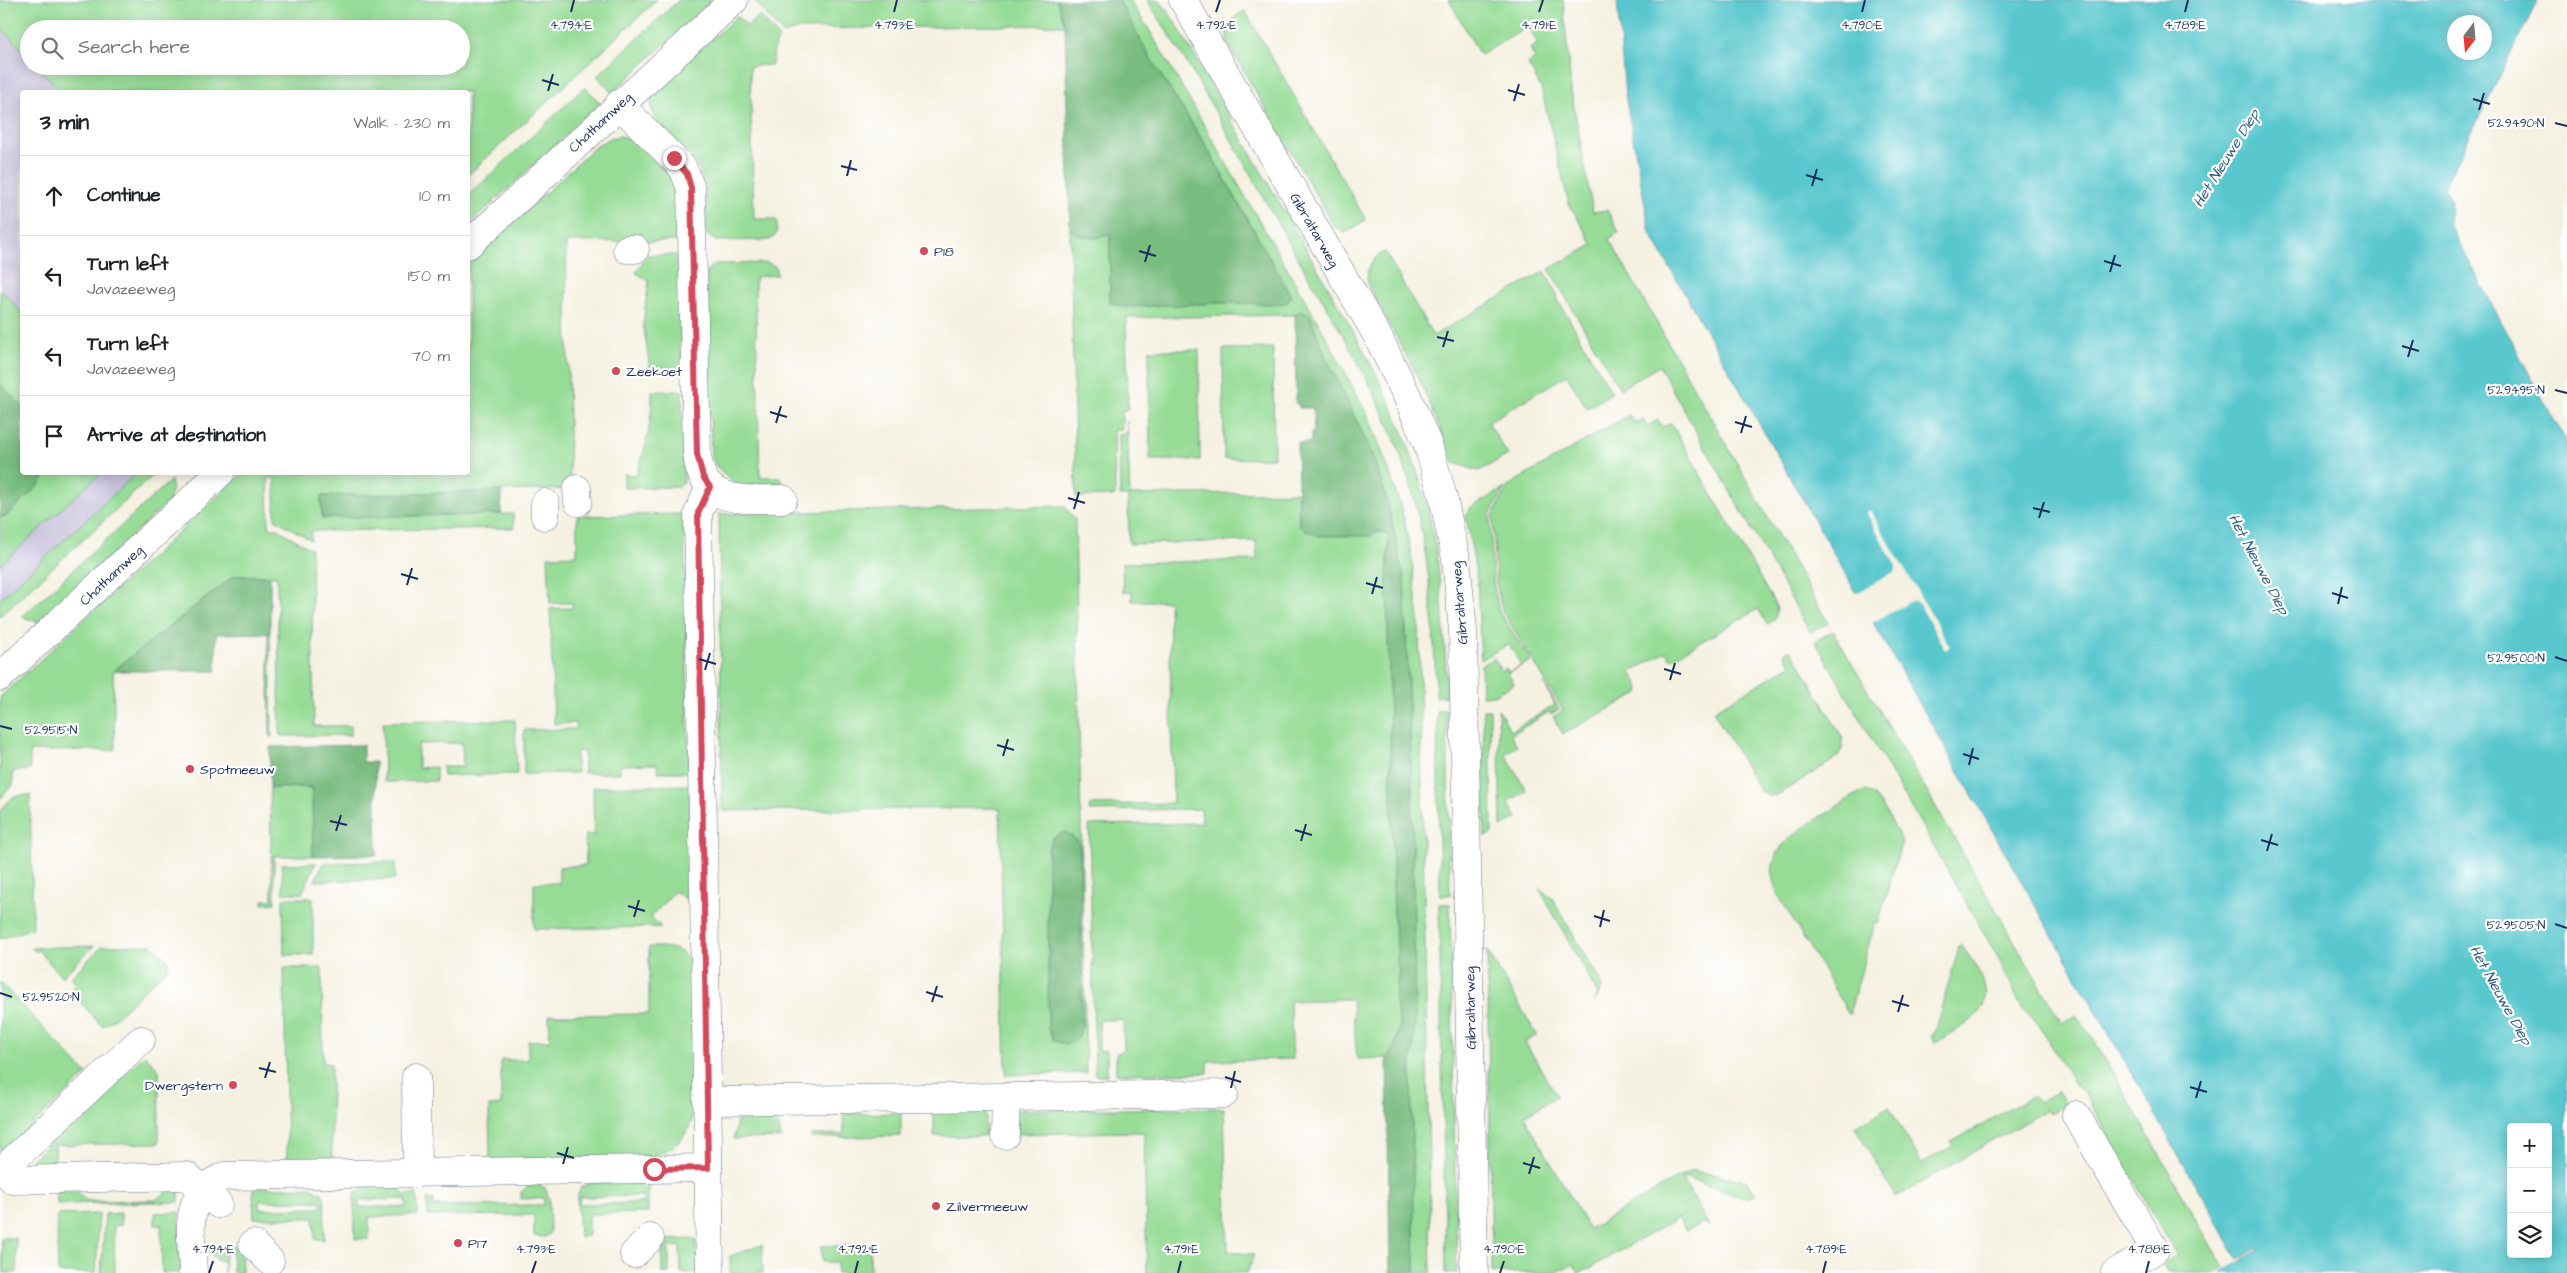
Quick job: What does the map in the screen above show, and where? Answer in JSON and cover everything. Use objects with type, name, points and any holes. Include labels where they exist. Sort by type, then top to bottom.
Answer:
[{"type":"street","name":"Chathamweg","points":[[470,243],[734,0]]},
{"type":"street","name":"Gibraltarweg","points":[[1183,0],[1378,337],[1425,437],[1443,496],[1456,559],[1463,632],[1474,1273]]},
{"type":"street","points":[[619,104],[683,168],[691,188],[697,454],[703,477],[710,487],[732,499],[783,498]]},
{"type":"street","name":"Chathamweg","points":[[0,677],[218,475]]},
{"type":"street","points":[[710,487],[698,513],[710,1273]]},
{"type":"street","points":[[141,1040],[2,1170],[13,1180],[187,1176],[210,1196]]},
{"type":"street","points":[[416,1077],[418,1173]]},
{"type":"street","points":[[707,1101],[1224,1094]]},
{"type":"street","points":[[1005,1134],[1006,1097]]},
{"type":"street","points":[[2076,1115],[2155,1250],[2115,1273]]},
{"type":"street","points":[[193,1273],[200,1240],[192,1208],[210,1196],[213,1181],[225,1176],[247,1182],[418,1173],[654,1176],[708,1168]]},
{"type":"shaded area","points":[[0,0],[624,0],[470,91],[20,90],[20,475],[143,475],[0,605]]},
{"type":"green space","points":[[0,0],[657,0],[470,173],[470,90],[60,90],[46,75],[470,75],[470,20],[20,20],[20,48],[0,27]]},
{"type":"green space","points":[[679,0],[712,0],[612,93],[597,76]]},
{"type":"green space","points":[[754,0],[1057,0],[1065,25],[799,29],[783,34]]},
{"type":"green space","points":[[1057,0],[1119,0],[1152,61],[1204,143],[1286,287],[1291,296],[1288,302],[1280,304],[1222,303],[1125,307],[1110,303],[1110,234],[1090,238],[1070,229],[1065,25]]},
{"type":"green space","points":[[1118,0],[1129,0],[1148,28],[1331,345],[1369,418],[1402,511],[1411,553],[1419,620],[1431,1273],[1415,1273],[1411,1074],[1415,1019],[1412,790],[1404,578],[1387,500],[1370,449],[1324,353],[1310,315],[1298,312],[1295,315],[1126,318],[1128,410],[1122,411],[1122,429],[1114,430],[1115,496],[1076,497],[1070,229],[1077,234],[1110,233],[1110,303],[1125,307],[1222,303],[1280,304],[1284,303],[1291,296],[1204,142],[1152,61]]},
{"type":"green space","points":[[1147,0],[1160,0],[1175,22],[1353,331],[1393,409],[1423,491],[1434,542],[1441,593],[1447,696],[1436,697],[1430,587],[1422,533],[1409,480],[1385,418],[1356,358],[1203,90]]},
{"type":"green space","points":[[1449,0],[1563,0],[1571,90],[1593,212],[1607,210],[1619,232],[1609,239],[1828,623],[1810,632],[1659,366],[1620,389],[1549,269],[1593,245],[1569,204],[1541,88],[1528,64],[1535,59],[1530,49],[1538,43],[1528,27],[1480,55]]},
{"type":"green space","points":[[1245,11],[1366,220],[1345,233],[1334,226],[1228,44],[1227,33],[1232,20]]},
{"type":"green space","points":[[760,15],[779,38],[774,48],[772,65],[750,66],[754,219],[775,219],[777,221],[776,232],[774,237],[769,240],[716,241],[708,236],[706,232],[705,191],[698,167],[685,150],[669,136],[656,120],[652,111],[651,100],[656,90],[737,16],[747,26]]},
{"type":"green space","points":[[585,87],[600,103],[470,224],[470,194]]},
{"type":"green space","points":[[620,136],[639,143],[672,176],[679,195],[680,241],[566,242],[570,489],[321,496],[322,518],[513,514],[514,528],[311,531],[311,540],[275,519],[275,478],[268,478],[269,528],[276,528],[311,549],[314,726],[351,726],[351,735],[282,736],[282,733],[280,736],[277,576],[234,576],[113,671],[115,750],[30,751],[30,770],[13,771],[13,785],[0,799],[0,697],[241,475],[470,475],[470,263],[596,146],[610,138]]},
{"type":"green space","points":[[1385,252],[1433,336],[1545,271],[1557,298],[1612,393],[1587,408],[1567,375],[1488,422],[1508,455],[1479,471],[1454,463],[1421,383],[1368,285],[1367,274],[1370,265]]},
{"type":"green space","points":[[646,255],[681,255],[682,368],[650,368],[643,323],[649,281],[636,273]]},
{"type":"green space","points":[[768,263],[776,267],[777,275],[755,277],[760,477],[781,477],[783,483],[744,486],[733,482],[716,466],[711,455],[707,273],[709,268],[716,264]]},
{"type":"green space","points":[[0,289],[20,311],[20,405],[0,384]]},
{"type":"green space","points":[[1301,311],[1310,315],[1324,353],[1370,449],[1387,500],[1404,578],[1412,790],[1415,1019],[1411,1074],[1415,1273],[1390,1273],[1387,1058],[1394,1048],[1400,1025],[1395,998],[1399,969],[1396,962],[1398,953],[1394,925],[1387,581],[1389,538],[1388,535],[1379,531],[1369,536],[1319,536],[1299,526],[1297,443],[1311,443],[1311,433],[1314,432],[1313,408],[1299,408],[1299,404],[1296,404],[1295,315]]},
{"type":"green space","points":[[1273,348],[1274,458],[1224,459],[1223,349]]},
{"type":"green space","points":[[1149,350],[1199,350],[1200,460],[1150,460]]},
{"type":"green space","points":[[0,384],[20,405],[20,475],[45,475],[39,485],[6,516],[0,517]]},
{"type":"green space","points":[[652,391],[682,391],[684,482],[679,487],[624,488],[624,474],[636,475],[646,444],[650,423]]},
{"type":"green space","points":[[1629,415],[1634,423],[1642,419],[1647,426],[1658,420],[1663,427],[1671,423],[1776,606],[1776,614],[1774,619],[1767,624],[1758,609],[1671,659],[1666,652],[1631,672],[1640,688],[1639,693],[1563,734],[1553,717],[1563,710],[1502,610],[1496,583],[1493,515],[1509,485]]},
{"type":"green space","points":[[1127,421],[1130,495],[1298,492],[1299,526],[1311,532],[1337,536],[1372,532],[1381,532],[1388,535],[1387,581],[1394,926],[1398,953],[1396,962],[1399,969],[1395,998],[1400,1025],[1394,1048],[1387,1058],[1357,1059],[1352,999],[1290,1001],[1293,1059],[1208,1061],[1208,1073],[1116,1074],[1116,1054],[1124,1050],[1123,1020],[1099,1020],[1099,1050],[1107,1051],[1107,1075],[1095,1075],[1089,825],[1202,823],[1201,809],[1089,811],[1090,805],[1173,803],[1169,601],[1132,601],[1132,592],[1123,592],[1122,563],[1257,560],[1256,541],[1129,544],[1128,496],[1120,496],[1119,434],[1127,434]]},
{"type":"green space","points":[[45,475],[99,475],[0,565],[0,517],[6,516],[39,485]]},
{"type":"green space","points":[[135,475],[154,475],[0,616],[0,599]]},
{"type":"green space","points":[[171,480],[172,487],[169,501],[39,622],[22,617]]},
{"type":"green space","points":[[1505,488],[1490,514],[1493,583],[1499,611],[1531,661],[1508,673],[1514,684],[1494,695],[1482,696],[1481,665],[1494,658],[1502,671],[1506,668],[1509,672],[1521,666],[1509,644],[1481,660],[1477,579],[1466,517],[1470,508]]},
{"type":"green space","points":[[501,491],[501,514],[322,518],[321,496]]},
{"type":"green space","points":[[1064,506],[1075,519],[1086,1073],[1006,1075],[1000,808],[722,811],[719,514]]},
{"type":"green space","points":[[684,514],[689,772],[658,772],[657,764],[620,765],[620,773],[584,773],[584,751],[576,752],[577,773],[524,774],[524,730],[576,729],[576,723],[554,724],[550,609],[572,608],[573,603],[550,603],[548,556],[577,555],[577,516]]},
{"type":"green space","points":[[234,576],[270,576],[270,633],[216,634],[216,671],[113,671]]},
{"type":"green space","points":[[1833,631],[2062,1023],[2076,1015],[2096,1043],[2223,1267],[2214,1273],[2167,1273],[2163,1265],[2177,1256],[2083,1091],[2074,1083],[2036,1021],[2023,1010],[2000,961],[1815,641]]},
{"type":"green space","points":[[268,633],[270,633],[272,737],[270,737]]},
{"type":"green space","points":[[1789,650],[1792,651],[1842,737],[1843,747],[1837,758],[1777,795],[1768,796],[1760,791],[1713,711],[1791,665],[1784,653]]},
{"type":"green space","points":[[1544,683],[1559,709],[1551,714],[1549,712],[1511,735],[1517,746],[1505,754],[1527,791],[1508,802],[1517,818],[1501,827],[1498,709],[1511,731],[1555,705]]},
{"type":"green space","points":[[1447,710],[1450,895],[1440,895],[1437,711]]},
{"type":"green space","points":[[1483,710],[1490,710],[1492,833],[1485,837]]},
{"type":"green space","points":[[515,720],[517,774],[443,776],[442,767],[463,767],[462,743],[418,744],[418,768],[436,767],[436,781],[384,782],[383,722]]},
{"type":"green space","points":[[363,745],[363,762],[375,762],[377,855],[313,856],[312,787],[270,788],[270,747]]},
{"type":"green space","points":[[689,785],[690,902],[675,891],[651,917],[661,927],[534,929],[534,883],[559,883],[559,867],[586,865],[585,835],[594,835],[593,787]]},
{"type":"green space","points":[[312,787],[313,856],[274,856],[275,903],[263,904],[263,900],[272,900],[270,788]]},
{"type":"green space","points":[[1864,791],[1870,793],[1881,804],[1902,841],[1878,924],[1875,923],[1850,1011],[1852,1012],[1849,1014],[1777,893],[1773,878],[1773,865],[1777,854],[1793,835]]},
{"type":"green space","points":[[30,795],[33,928],[0,939],[0,810],[14,796]]},
{"type":"green space","points":[[1066,832],[1078,841],[1080,848],[1082,1026],[1078,1039],[1065,1045],[1053,1040],[1048,1028],[1048,850],[1053,837]]},
{"type":"green space","points":[[395,862],[395,879],[315,881],[323,863]]},
{"type":"green space","points":[[316,863],[302,893],[283,893],[282,864]]},
{"type":"green space","points":[[1539,888],[1552,898],[1603,986],[1594,1002],[1598,994]]},
{"type":"green space","points":[[283,898],[313,898],[313,955],[284,955]]},
{"type":"green space","points":[[1439,904],[1450,904],[1457,1273],[1446,1273]]},
{"type":"green space","points":[[152,945],[168,960],[168,968],[113,1020],[102,1026],[70,991],[77,984],[70,978],[102,946]]},
{"type":"green space","points":[[1961,945],[1974,963],[1982,979],[1985,992],[1984,1003],[1978,1013],[1968,1023],[1935,1043],[1931,1036],[1933,1036],[1959,948],[1957,947]]},
{"type":"green space","points":[[94,946],[62,977],[38,950],[35,952],[31,948]]},
{"type":"green space","points":[[649,947],[678,950],[691,963],[694,1110],[692,1120],[684,1136],[679,1142],[665,1151],[647,1156],[490,1159],[489,1106],[501,1105],[501,1060],[528,1060],[528,1041],[550,1040],[549,1015],[649,1014]]},
{"type":"green space","points":[[1487,950],[1537,1035],[1525,1042],[1557,1096],[1524,1116],[1589,1229],[1691,1170],[1747,1181],[1756,1194],[1746,1199],[1681,1176],[1709,1226],[1703,1222],[1686,1231],[1678,1218],[1581,1273],[1578,1273],[1572,1264],[1556,1273],[1492,1273]]},
{"type":"green space","points":[[284,968],[322,968],[323,1063],[331,1064],[332,1161],[287,1161]]},
{"type":"green space","points":[[0,982],[87,1074],[0,1155]]},
{"type":"green space","points":[[145,1055],[159,1070],[159,1143],[55,1145],[55,1165],[32,1165],[31,1160]]},
{"type":"green space","points":[[2058,1091],[2066,1105],[2049,1114],[2046,1110],[1896,1197],[1855,1127],[1889,1107],[1922,1164],[1953,1146],[1951,1142],[2032,1096],[2038,1102]]},
{"type":"green space","points":[[1224,1108],[1228,1251],[1254,1255],[1247,1273],[1147,1273],[1144,1132],[1010,1134],[1011,1110]]},
{"type":"green space","points":[[986,1111],[985,1136],[934,1136],[934,1112]]},
{"type":"green space","points":[[901,1113],[901,1136],[811,1138],[811,1135],[844,1134],[843,1114]]},
{"type":"green space","points":[[749,1115],[762,1115],[772,1118],[778,1125],[781,1138],[733,1139],[737,1122]]},
{"type":"green space","points":[[648,1182],[648,1213],[588,1214],[588,1234],[586,1237],[579,1236],[577,1198],[581,1187],[591,1183]],"holes":[[[643,1196],[643,1203],[579,1204],[580,1197]]]},
{"type":"green space","points":[[536,1184],[545,1188],[549,1198],[550,1233],[545,1237],[534,1236],[534,1215],[428,1216],[427,1199],[435,1200],[433,1200],[433,1206],[544,1205],[544,1198],[521,1199],[521,1192],[530,1185]]},
{"type":"green space","points":[[311,1187],[323,1194],[325,1201],[324,1240],[315,1239],[314,1218],[254,1218],[253,1188]],"holes":[[[259,1201],[321,1201],[321,1208],[259,1209]]]},
{"type":"green space","points":[[367,1187],[395,1187],[405,1195],[417,1194],[417,1215],[369,1217],[369,1239],[355,1239],[354,1195],[357,1191]],"holes":[[[406,1199],[406,1207],[359,1207],[359,1200]]]},
{"type":"green space","points":[[169,1190],[179,1190],[179,1202],[57,1204],[57,1191],[77,1191],[87,1201],[156,1200]]},
{"type":"green space","points":[[179,1212],[180,1273],[162,1273],[161,1225],[155,1225],[155,1213]]},
{"type":"green space","points":[[121,1213],[121,1225],[114,1226],[115,1273],[101,1273],[105,1214]]},
{"type":"green space","points":[[99,1214],[96,1273],[58,1273],[57,1215]]},
{"type":"green space","points":[[1,1238],[16,1238],[17,1273],[4,1273]]},
{"type":"green space","points":[[696,1239],[697,1273],[681,1273],[680,1246],[669,1247],[669,1273],[662,1273],[662,1240]]},
{"type":"green space","points":[[762,1245],[763,1273],[730,1273],[730,1256]]},
{"type":"green space","points":[[870,1245],[870,1273],[837,1273],[837,1262],[822,1262],[821,1246]]},
{"type":"green space","points":[[207,1246],[241,1246],[242,1273],[233,1273],[232,1251],[225,1251],[224,1273],[224,1261],[218,1261],[207,1250]]},
{"type":"water","name":"Het Nieuwe Diep","points":[[1617,0],[2538,0],[2444,187],[2451,200],[2449,224],[2567,444],[2567,1273],[2219,1273],[2261,1248],[2259,1247],[2238,1259],[1650,233],[1625,94]]},
{"type":"pier","points":[[1870,510],[1950,647],[1945,650],[1920,605],[1913,600],[1872,623],[1855,594],[1896,571],[1896,566],[1866,512]]},
{"type":"place","name":"P18","points":[[924,251]]},
{"type":"place","name":"Zeekoet","points":[[616,371]]},
{"type":"place","name":"Spotmeeuw","points":[[190,769]]},
{"type":"place","name":"Dwergstern","points":[[233,1085]]},
{"type":"place","name":"Zilvermeeuw","points":[[936,1206]]},
{"type":"place","name":"P17","points":[[458,1243]]},
{"type":"route","points":[[654,1169],[708,1168],[698,513],[710,487],[698,466],[697,454],[693,210],[691,188],[687,174],[674,158]]}]
